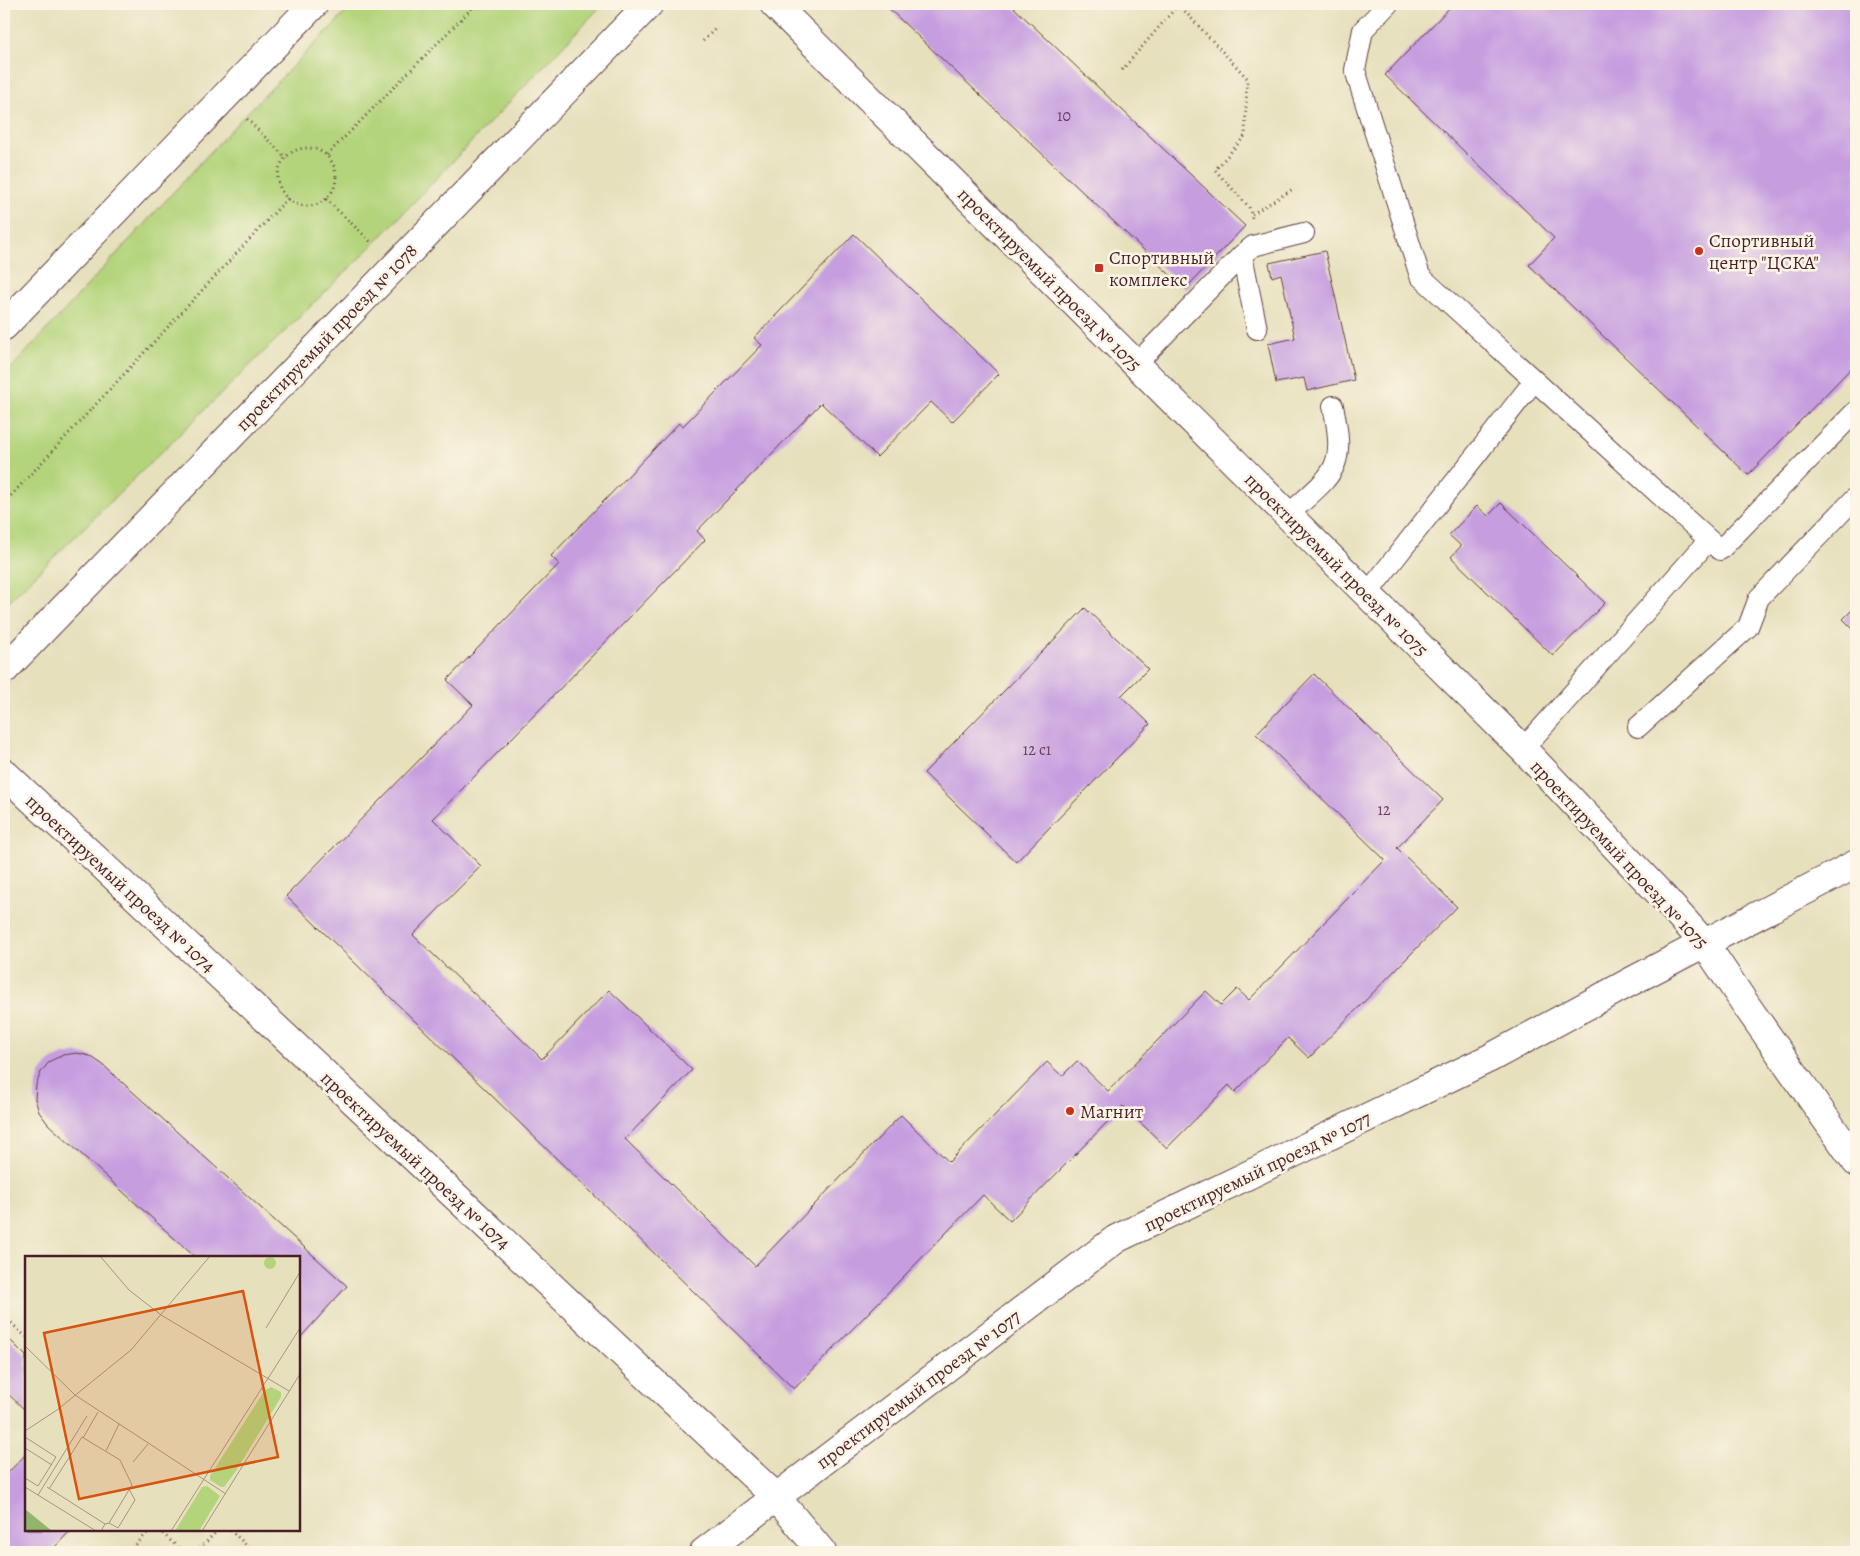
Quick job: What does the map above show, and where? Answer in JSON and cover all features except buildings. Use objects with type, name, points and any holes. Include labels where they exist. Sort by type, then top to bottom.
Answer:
[{"type":"street","points":[[4,326],[314,4]]},
{"type":"street","name":"проектируемый проезд № 1078","points":[[4,670],[648,4]]},
{"type":"street","name":"проектируемый проезд № 1075","points":[[774,4],[1523,749],[1705,944],[1856,1162]]},
{"type":"street","name":"проектируемый проезд № 1074","points":[[4,773],[776,1497],[822,1552]]},
{"type":"street","name":"проектируемый проезд № 1077","points":[[704,1552],[1116,1239],[1490,1058],[1632,981],[1856,864]]},
{"type":"lane","points":[[1388,4],[1363,30],[1355,70],[1420,276],[1708,540],[1720,550],[1856,410]]},
{"type":"lane","points":[[1136,364],[1248,250],[1304,233]]},
{"type":"lane","points":[[1248,250],[1257,329]]},
{"type":"lane","points":[[1367,594],[1534,380]]},
{"type":"lane","points":[[1288,516],[1330,476],[1337,463],[1339,433],[1333,406]]},
{"type":"lane","points":[[1638,727],[1748,627],[1759,598],[1856,497]]},
{"type":"lane","points":[[1523,749],[1708,540]]},
{"type":"path","points":[[326,156],[476,4]]},
{"type":"path","points":[[1122,70],[1178,4],[1247,78],[1245,136],[1215,170],[1249,207],[1252,214],[1250,226],[1242,235],[1248,250]]},
{"type":"path","points":[[703,41],[717,26]]},
{"type":"path","points":[[241,113],[286,158]]},
{"type":"path","points":[[306,148],[317,149],[326,156],[336,172],[336,182],[326,198],[317,204],[307,206],[288,198],[281,189],[278,178],[280,167],[286,158],[295,150],[306,148]]},
{"type":"path","points":[[1252,214],[1293,189]]},
{"type":"path","points":[[4,503],[288,198]]},
{"type":"path","points":[[326,198],[379,250]]},
{"type":"path","points":[[4,1316],[25,1336]]},
{"type":"path","points":[[129,1552],[149,1531]]},
{"type":"path","points":[[160,1531],[183,1552]]},
{"type":"path","points":[[196,1552],[217,1531]]},
{"type":"path","points":[[231,1531],[254,1552]]},
{"type":"green space","points":[[354,4],[603,4],[368,250],[4,606],[4,376],[239,121]]},
{"type":"place","name":"Спортивный центр \"ЦСКА\"","points":[[1699,251]]},
{"type":"place","name":"Спортивный комплекс","points":[[1099,268]]},
{"type":"place","name":"Магнит","points":[[1070,1111]]}]
